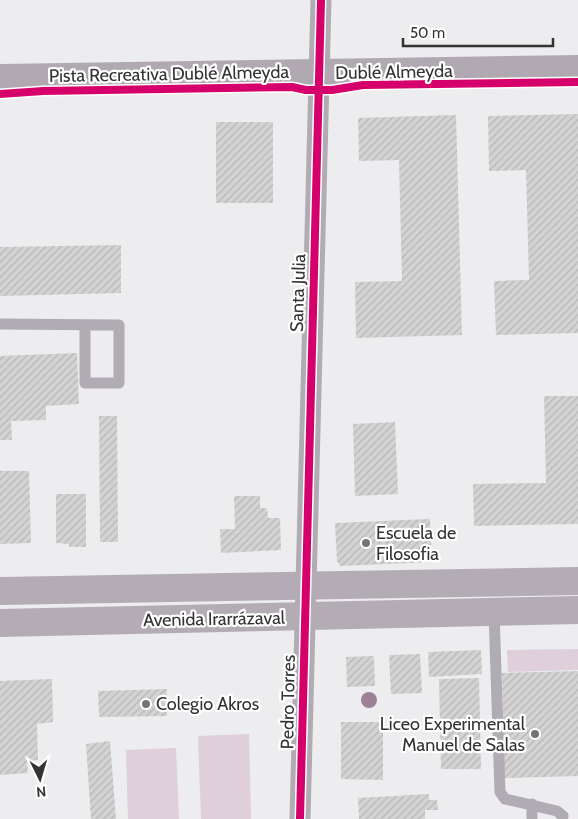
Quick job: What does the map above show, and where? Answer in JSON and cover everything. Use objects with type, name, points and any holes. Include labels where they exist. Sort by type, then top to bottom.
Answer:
[{"type":"main road","name":"Dublé Almeyda","points":[[0,78],[578,69]]},
{"type":"main road","name":"Avenida Irarrázaval","points":[[0,591],[578,581]]},
{"type":"main road","name":"Avenida Irarrázaval","points":[[0,623],[578,610]]},
{"type":"street","name":"Santa Julia","points":[[305,586],[321,0]]},
{"type":"street","name":"Pedro Torres","points":[[300,819],[305,586]]},
{"type":"lane","points":[[0,324],[119,325],[119,383],[85,383],[85,325]]},
{"type":"lane","points":[[494,612],[500,792],[504,798],[557,811],[562,816],[562,819]]},
{"type":"lane","points":[[532,804],[532,819]]},
{"type":"shaded area","points":[[578,649],[578,670],[508,672],[507,650]]},
{"type":"shaded area","points":[[249,734],[251,819],[201,819],[198,736]]},
{"type":"shaded area","points":[[176,748],[179,819],[128,819],[126,750]]},
{"type":"building","points":[[578,114],[578,333],[496,335],[494,281],[529,280],[526,170],[489,171],[488,116]]},
{"type":"building","points":[[456,115],[462,335],[356,338],[355,282],[402,281],[399,160],[359,161],[358,118]]},
{"type":"building","points":[[216,122],[273,122],[273,203],[216,203]]},
{"type":"building","points":[[121,245],[121,293],[0,296],[0,247]]},
{"type":"building","points":[[77,353],[79,404],[46,406],[46,420],[11,421],[12,440],[0,440],[0,356]]},
{"type":"building","points":[[544,396],[578,396],[578,524],[474,526],[473,484],[546,483]]},
{"type":"building","points":[[99,416],[117,416],[118,542],[100,542]]},
{"type":"building","points":[[395,422],[398,494],[355,496],[353,424]]},
{"type":"building","points":[[0,471],[29,471],[31,543],[0,544]]},
{"type":"building","points":[[56,494],[86,494],[86,547],[69,547],[69,544],[56,543]]},
{"type":"building","points":[[234,496],[260,496],[260,508],[267,508],[268,518],[280,518],[281,550],[221,553],[220,529],[235,529]]},
{"type":"building","points":[[430,519],[432,562],[340,566],[337,561],[335,523]]},
{"type":"building","points":[[481,650],[482,674],[429,677],[428,652]]},
{"type":"building","points":[[420,654],[422,693],[391,694],[389,655]]},
{"type":"building","points":[[374,656],[375,686],[347,687],[346,657]]},
{"type":"building","points":[[578,671],[578,776],[504,778],[502,673]]},
{"type":"building","points":[[479,678],[481,769],[441,769],[439,679]]},
{"type":"building","points":[[52,679],[53,722],[37,724],[38,760],[27,761],[28,773],[0,775],[0,681]]},
{"type":"building","points":[[167,689],[167,716],[99,717],[98,691]]},
{"type":"building","points":[[341,722],[383,722],[383,780],[341,779]]},
{"type":"building","points":[[110,741],[116,819],[91,819],[86,744]]},
{"type":"building","points":[[429,794],[429,800],[437,800],[438,810],[425,810],[425,819],[359,819],[358,798]]},
{"type":"cycle path","points":[[300,819],[321,0]]},
{"type":"cycle path","name":"Pista Recreativa Dublé Almeyda","points":[[0,94],[43,91],[292,87],[306,90],[332,90],[363,85],[578,82]]},
{"type":"place","name":"Escuela de Filosofia","points":[[366,543]]},
{"type":"place","name":"Colegio Akros","points":[[146,704]]},
{"type":"place","name":"Liceo Experimental Manuel de Salas","points":[[535,734]]}]
